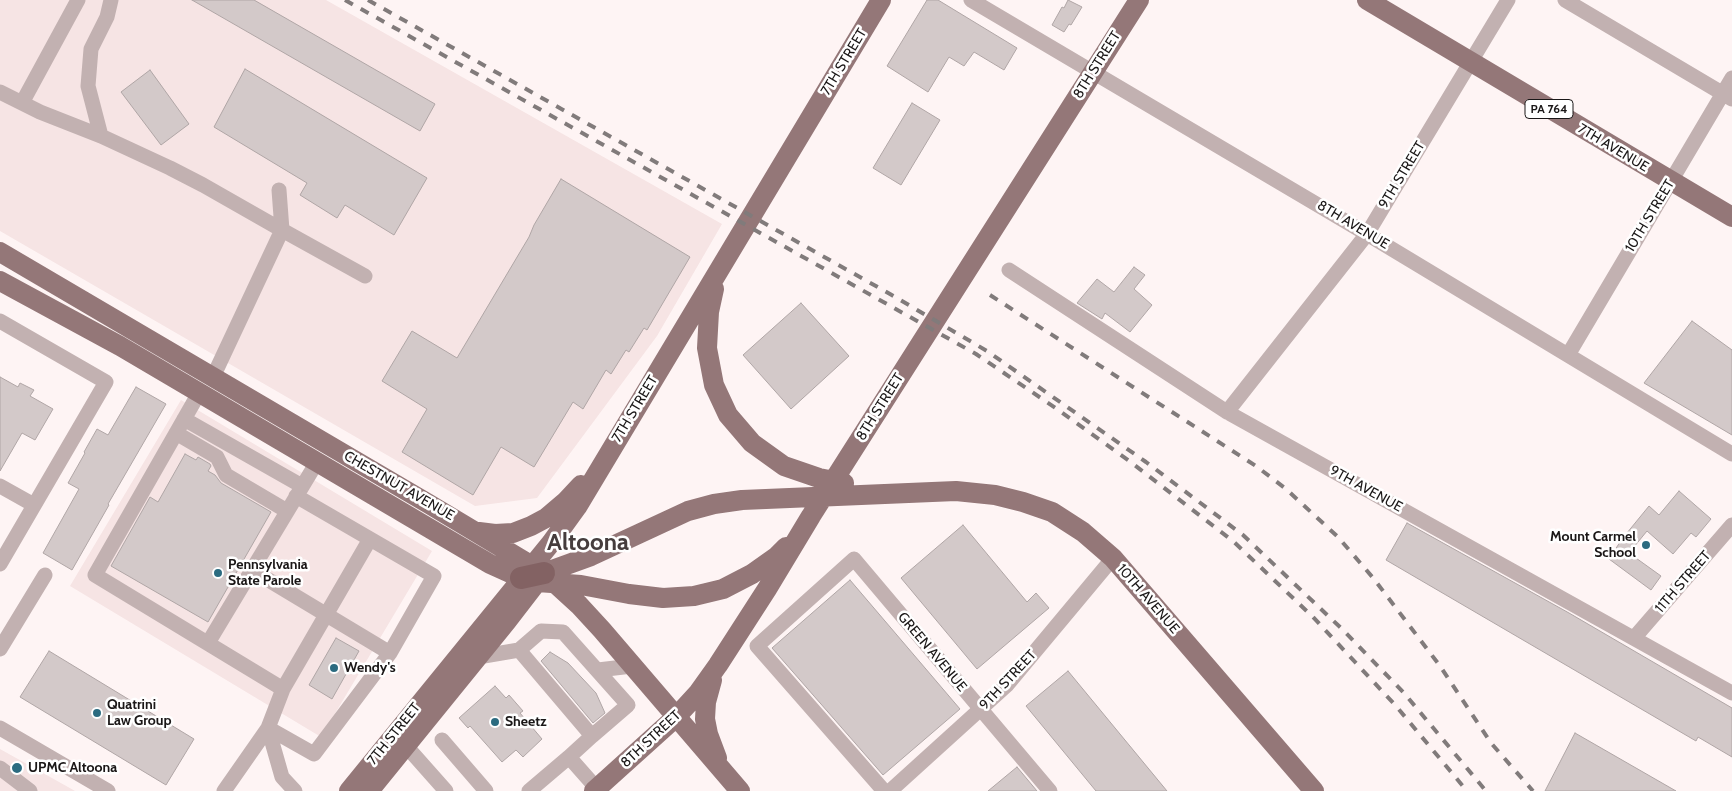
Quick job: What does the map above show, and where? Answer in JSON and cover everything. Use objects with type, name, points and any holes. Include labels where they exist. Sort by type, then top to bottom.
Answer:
[{"type":"main road","name":"7TH STREET","points":[[349,791],[478,657],[538,576],[551,542],[577,507],[881,0]]},
{"type":"main road","name":"8TH STREET","points":[[596,790],[676,717],[698,693],[718,664],[1138,0]]},
{"type":"main road","name":"7TH AVENUE","points":[[1367,0],[1470,63],[1732,217]]},
{"type":"main road","name":"CHESTNUT AVENUE","points":[[0,252],[476,531],[579,605],[740,791]]},
{"type":"main road","points":[[726,260],[715,286],[708,312],[707,348],[714,386],[728,415],[752,443],[784,466],[819,478],[864,486],[932,491]]},
{"type":"main road","name":"CHESTNUT AVENUE","points":[[0,281],[120,346],[490,564],[538,576]]},
{"type":"main road","points":[[476,531],[496,534],[513,533],[546,518],[566,501],[588,477],[616,440]]},
{"type":"main road","name":"10TH AVENUE","points":[[932,491],[956,490],[995,495],[1024,502],[1052,512],[1084,532],[1113,558],[1314,791]]},
{"type":"main road","points":[[538,576],[591,556],[688,512],[714,504],[742,500],[932,491]]},
{"type":"main road","points":[[538,576],[629,594],[663,598],[694,596],[723,589],[752,574],[776,556],[793,539],[811,516]]},
{"type":"main road","name":"7TH STREET","points":[[369,791],[400,739],[538,576]]},
{"type":"main road","points":[[718,664],[706,702],[705,719],[713,749],[726,775]]},
{"type":"street","points":[[22,103],[78,0]]},
{"type":"street","points":[[101,136],[88,86],[91,49],[107,17],[111,0]]},
{"type":"street","name":"8TH AVENUE","points":[[971,0],[1367,234],[1732,454]]},
{"type":"street","name":"9TH STREET","points":[[1227,412],[1367,234],[1508,0]]},
{"type":"street","points":[[1565,0],[1727,97]]},
{"type":"street","name":"10TH STREET","points":[[1568,354],[1671,182],[1727,97],[1732,78]]},
{"type":"street","points":[[0,92],[40,112],[101,136],[204,185],[365,276]]},
{"type":"street","points":[[213,377],[282,230],[279,190]]},
{"type":"street","name":"9TH AVENUE","points":[[1009,270],[1227,412],[1732,693]]},
{"type":"street","points":[[0,321],[106,382],[0,564]]},
{"type":"street","points":[[199,392],[95,575],[283,689]]},
{"type":"street","points":[[184,419],[299,491],[370,539],[434,576],[390,653],[314,754],[268,728]]},
{"type":"street","points":[[176,433],[217,457],[226,475],[287,511]]},
{"type":"street","points":[[208,643],[316,462]]},
{"type":"street","points":[[0,486],[34,506]]},
{"type":"street","name":"11TH STREET","points":[[1634,638],[1732,525]]},
{"type":"street","points":[[224,791],[268,728],[283,689],[370,539]]},
{"type":"street","name":"9TH STREET","points":[[890,791],[1007,684],[1113,558]]},
{"type":"street","name":"GREEN AVENUE","points":[[884,791],[757,646],[854,559],[1050,791]]},
{"type":"street","points":[[252,570],[390,653]]},
{"type":"street","points":[[0,649],[44,575]]},
{"type":"street","points":[[478,657],[519,650],[542,631],[563,632],[628,705],[529,791]]},
{"type":"street","points":[[519,650],[592,736]]},
{"type":"street","points":[[598,670],[632,666]]},
{"type":"street","points":[[0,728],[108,791]]},
{"type":"street","points":[[268,728],[282,777],[295,791]]},
{"type":"street","points":[[400,739],[446,791]]},
{"type":"street","points":[[442,740],[479,789]]},
{"type":"street","points":[[569,757],[596,790]]},
{"type":"street","points":[[0,768],[30,791]]},
{"type":"shaded area","points":[[0,0],[326,0],[722,224],[657,336],[537,498],[475,506],[0,231]]},
{"type":"shaded area","points":[[181,400],[432,551],[321,737],[70,586]]},
{"type":"shaded area","name":"UPMC Altoona","points":[[0,749],[68,787],[75,791],[0,791]]},
{"type":"building","points":[[192,0],[254,0],[435,104],[420,131]]},
{"type":"building","points":[[927,0],[938,0],[1017,48],[1004,70],[974,52],[964,66],[949,57],[928,92],[887,66]]},
{"type":"building","points":[[1068,0],[1082,7],[1071,25],[1069,24],[1064,32],[1052,25]]},
{"type":"building","points":[[245,69],[427,178],[394,235],[345,205],[337,218],[300,195],[307,183],[214,127]]},
{"type":"building","points":[[150,70],[189,124],[161,145],[121,92]]},
{"type":"building","points":[[912,103],[940,120],[901,185],[873,168]]},
{"type":"building","points":[[561,179],[690,257],[647,330],[644,328],[629,352],[626,350],[611,374],[606,370],[583,409],[573,402],[534,467],[501,447],[473,495],[402,452],[427,409],[382,381],[412,331],[457,358]]},
{"type":"building","points":[[1134,267],[1145,275],[1134,289],[1152,305],[1130,332],[1105,313],[1102,319],[1077,303],[1097,279],[1114,292]]},
{"type":"building","points":[[801,303],[849,356],[791,409],[743,355]]},
{"type":"building","points":[[1692,321],[1732,350],[1732,435],[1644,383]]},
{"type":"building","points":[[0,377],[18,387],[20,383],[34,390],[30,396],[53,409],[35,440],[22,433],[0,471]]},
{"type":"building","points":[[136,387],[166,404],[72,570],[43,553],[79,489],[68,483],[84,452],[97,429],[108,435]]},
{"type":"building","points":[[185,454],[196,460],[198,457],[210,464],[211,466],[208,471],[215,475],[221,483],[271,512],[208,622],[111,566],[150,497],[158,502]]},
{"type":"building","points":[[1679,491],[1711,519],[1696,537],[1691,533],[1673,554],[1647,531],[1629,553],[1661,576],[1651,590],[1609,559],[1622,539],[1649,506],[1659,515]]},
{"type":"building","points":[[1407,523],[1569,613],[1732,708],[1732,757],[1698,737],[1696,741],[1386,560]]},
{"type":"building","points":[[963,525],[1027,602],[1036,593],[1049,608],[977,669],[901,578]]},
{"type":"building","points":[[850,580],[960,709],[883,775],[772,648]]},
{"type":"building","name":"Wendy's","points":[[336,638],[359,651],[332,699],[309,685]]},
{"type":"building","points":[[49,651],[194,739],[166,785],[20,697]]},
{"type":"building","name":"Sheetz","points":[[550,652],[568,663],[596,693],[605,713],[593,723],[541,661]]},
{"type":"building","points":[[1068,671],[1167,791],[1096,791],[1026,706]]},
{"type":"building","name":"Sheetz","points":[[495,686],[506,698],[509,695],[523,711],[520,713],[542,739],[523,757],[516,750],[502,762],[470,726],[468,728],[459,718]]},
{"type":"building","points":[[1575,733],[1676,791],[1545,791]]},
{"type":"building","points":[[1017,767],[1037,791],[988,791]]},
{"type":"railway","points":[[345,0],[976,354],[1057,409],[1132,463],[1234,542],[1313,617],[1396,706],[1467,791]]},
{"type":"railway","points":[[368,0],[890,294],[987,351],[1146,462],[1243,535],[1342,629],[1404,693],[1486,791]]},
{"type":"railway","points":[[990,295],[1256,466],[1286,489],[1338,537],[1374,579],[1440,666],[1491,743],[1533,791]]},
{"type":"place","name":"Mount Carmel School","points":[[1646,545]]},
{"type":"place","name":"Pennsylvania State Parole","points":[[218,573]]},
{"type":"place","name":"Wendy's","points":[[334,668]]},
{"type":"place","name":"Quatrini Law Group","points":[[97,713]]},
{"type":"place","name":"Sheetz","points":[[495,722]]},
{"type":"place","name":"UPMC Altoona","points":[[17,768]]},
{"type":"district","name":"Altoona","points":[[588,543]]}]
